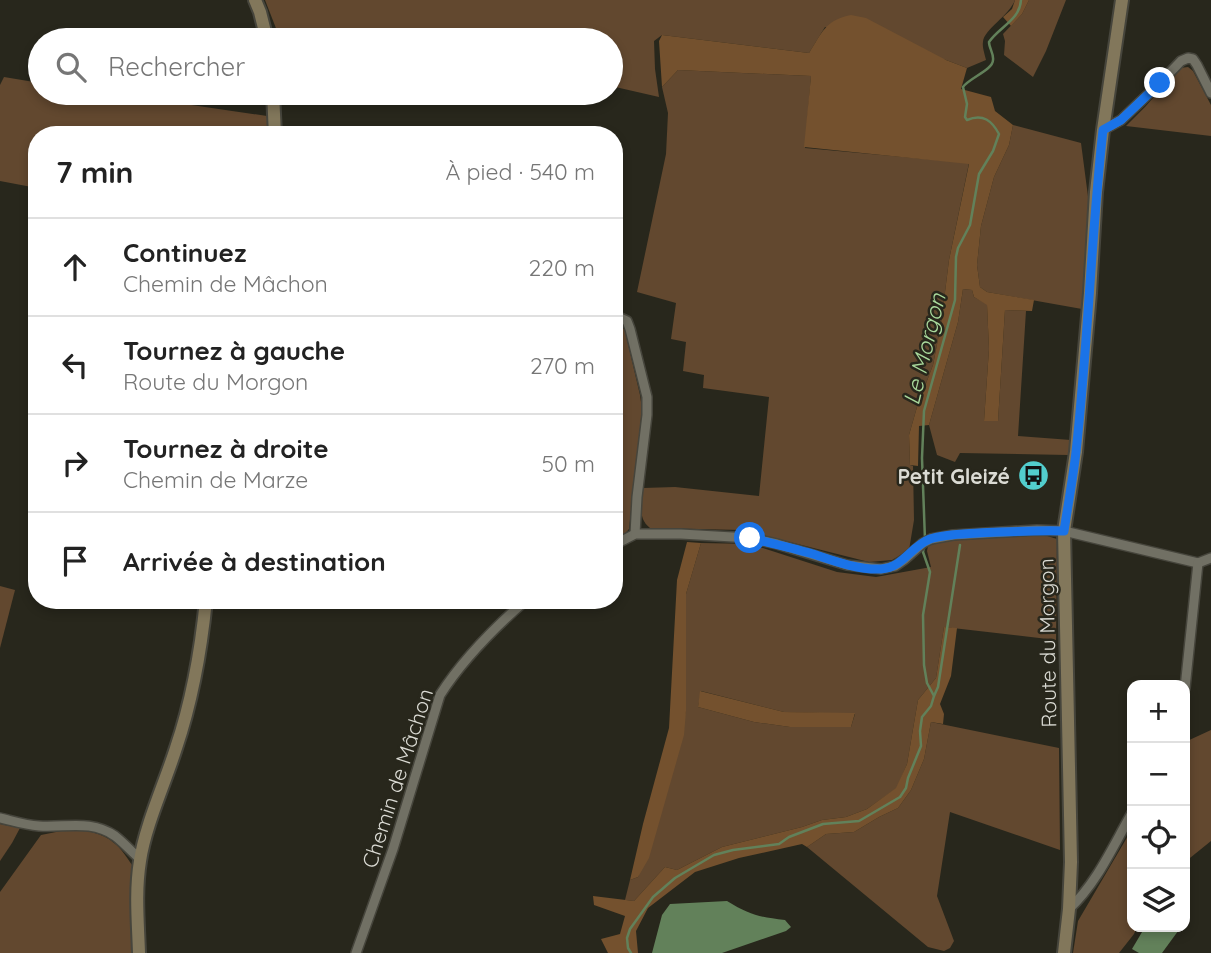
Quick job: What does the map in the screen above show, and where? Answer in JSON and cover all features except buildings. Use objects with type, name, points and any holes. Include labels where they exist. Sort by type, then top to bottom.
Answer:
[{"type":"street","points":[[255,0],[264,28]]},
{"type":"street","name":"Route du Morgon","points":[[1065,953],[1071,862],[1064,531],[1076,452],[1096,192],[1122,0]]},
{"type":"street","points":[[1103,130],[1121,120],[1181,61],[1188,58],[1198,65],[1211,93]]},
{"type":"street","points":[[274,105],[275,126]]},
{"type":"street","points":[[623,320],[630,329],[647,397],[635,534]]},
{"type":"street","points":[[623,540],[635,534],[750,538],[847,565],[881,569],[895,566],[931,539],[953,535],[1037,530],[1064,531],[1198,564],[1211,558]]},
{"type":"street","points":[[1186,680],[1198,564]]},
{"type":"street","points":[[139,953],[137,891],[140,859],[190,700],[205,609]]},
{"type":"street","name":"Chemin de Mâchon","points":[[356,953],[393,849],[440,695],[450,678],[493,629],[516,609]]},
{"type":"street","points":[[0,818],[23,824],[70,824],[98,829],[113,835],[140,859]]},
{"type":"street","points":[[1069,909],[1081,898],[1127,822]]},
{"type":"shaded area","points":[[265,0],[1015,0],[984,37],[986,60],[967,68],[825,27],[809,53],[662,35],[654,41],[659,97],[623,89],[623,28],[276,28]]},
{"type":"shaded area","points":[[1015,0],[1029,0],[1022,14],[1011,26],[1003,17],[1012,9]]},
{"type":"shaded area","points":[[1029,0],[1066,0],[1033,77],[1004,55],[1003,34],[1022,14]]},
{"type":"shaded area","points":[[851,15],[866,18],[946,60],[967,68],[961,89],[991,97],[995,111],[1013,125],[1009,145],[994,177],[981,226],[977,265],[980,287],[987,292],[1034,300],[1032,311],[1005,310],[998,421],[984,421],[989,349],[987,305],[974,297],[972,290],[963,289],[958,322],[929,425],[919,426],[918,466],[910,465],[909,435],[933,365],[949,260],[969,164],[804,147],[811,76],[678,70],[662,87],[659,41],[662,35],[809,53],[830,24]]},
{"type":"shaded area","points":[[1188,67],[1193,71],[1211,105],[1211,136],[1126,126],[1180,68]]},
{"type":"shaded area","points":[[678,70],[811,76],[805,148],[969,163],[949,260],[933,365],[909,435],[910,465],[913,466],[914,520],[909,550],[892,560],[869,562],[742,530],[650,528],[643,520],[643,488],[675,487],[759,496],[769,397],[703,388],[704,375],[683,371],[686,342],[671,339],[676,303],[637,292],[666,154],[668,113],[662,87]]},
{"type":"shaded area","points":[[4,77],[28,81],[28,105],[192,105],[267,116],[268,126],[28,126],[28,186],[0,181],[0,85]]},
{"type":"shaded area","points":[[1013,125],[1081,143],[1089,204],[1082,309],[987,292],[980,287],[977,265],[981,226],[994,177],[1009,145]]},
{"type":"shaded area","points":[[963,289],[972,290],[974,297],[987,304],[989,349],[984,421],[998,421],[1005,310],[1026,311],[1018,436],[1071,440],[1068,455],[960,453],[955,462],[937,455],[929,425],[958,322]]},
{"type":"shaded area","points":[[623,328],[642,409],[629,529],[623,536]]},
{"type":"shaded area","points":[[1044,535],[1057,539],[1056,640],[944,627],[936,678],[918,700],[907,764],[897,788],[867,809],[846,817],[822,820],[722,847],[677,870],[665,867],[634,901],[625,900],[630,880],[638,877],[686,711],[686,594],[701,543],[750,544],[837,572],[876,577],[931,567],[928,546],[943,541]],"holes":[[[701,691],[784,712],[855,714],[851,727],[790,727],[754,722],[698,707]]]},
{"type":"shaded area","points":[[687,542],[701,543],[686,594],[684,735],[649,858],[638,877],[630,880],[669,728],[677,580]]},
{"type":"shaded area","points":[[0,586],[15,590],[0,648]]},
{"type":"shaded area","points":[[944,627],[957,628],[951,676],[940,704],[944,714],[943,724],[931,722],[924,759],[911,790],[898,808],[854,832],[826,834],[807,847],[802,844],[739,858],[695,872],[648,908],[636,931],[638,953],[608,953],[601,939],[620,934],[625,916],[594,905],[593,896],[634,901],[665,867],[677,870],[722,847],[822,820],[846,817],[867,809],[896,788],[907,764],[918,700],[936,678]]},
{"type":"shaded area","points":[[700,691],[784,712],[855,713],[851,727],[790,727],[754,722],[698,707]]},
{"type":"shaded area","points":[[931,722],[1059,748],[1060,850],[950,812],[937,896],[954,941],[950,948],[944,951],[928,947],[807,847],[826,834],[854,832],[898,808],[911,790],[924,759]]},
{"type":"shaded area","points":[[1211,730],[1211,841],[1190,858],[1190,743],[1190,740]]},
{"type":"shaded area","points":[[0,824],[20,828],[0,861]]},
{"type":"shaded area","points":[[71,829],[105,837],[119,848],[132,865],[132,953],[0,953],[0,892],[41,835]]},
{"type":"shaded area","points":[[1127,838],[1127,932],[1135,932],[1134,934],[1119,953],[1073,953],[1078,921]]},
{"type":"shaded area","points":[[727,901],[755,915],[785,920],[791,927],[722,953],[652,953],[662,915],[670,904]]},
{"type":"shaded area","points":[[1142,932],[1177,932],[1162,953],[1139,953],[1132,949]]},
{"type":"waterway","name":"Le Morgon","points":[[925,540],[922,458],[924,411],[955,300],[958,248],[970,225],[979,174],[993,151],[999,134],[993,125],[982,118],[967,120],[963,87],[992,64],[989,42],[1017,13],[1021,0]]},
{"type":"waterway","points":[[934,696],[938,687],[960,545]]},
{"type":"waterway","name":"Le Morgon","points":[[631,953],[627,938],[630,929],[653,897],[675,878],[714,855],[779,844],[789,837],[823,824],[859,821],[900,797],[906,788],[921,746],[922,717],[931,706],[934,696],[927,683],[924,665],[923,615],[930,572],[923,552],[924,546]]},
{"type":"place","name":"Petit Gleizé","points":[[1033,476]]},
{"type":"route","points":[[750,538],[847,565],[881,569],[895,566],[931,539],[953,535],[1064,531],[1076,452],[1103,130],[1121,120],[1160,83]]}]
